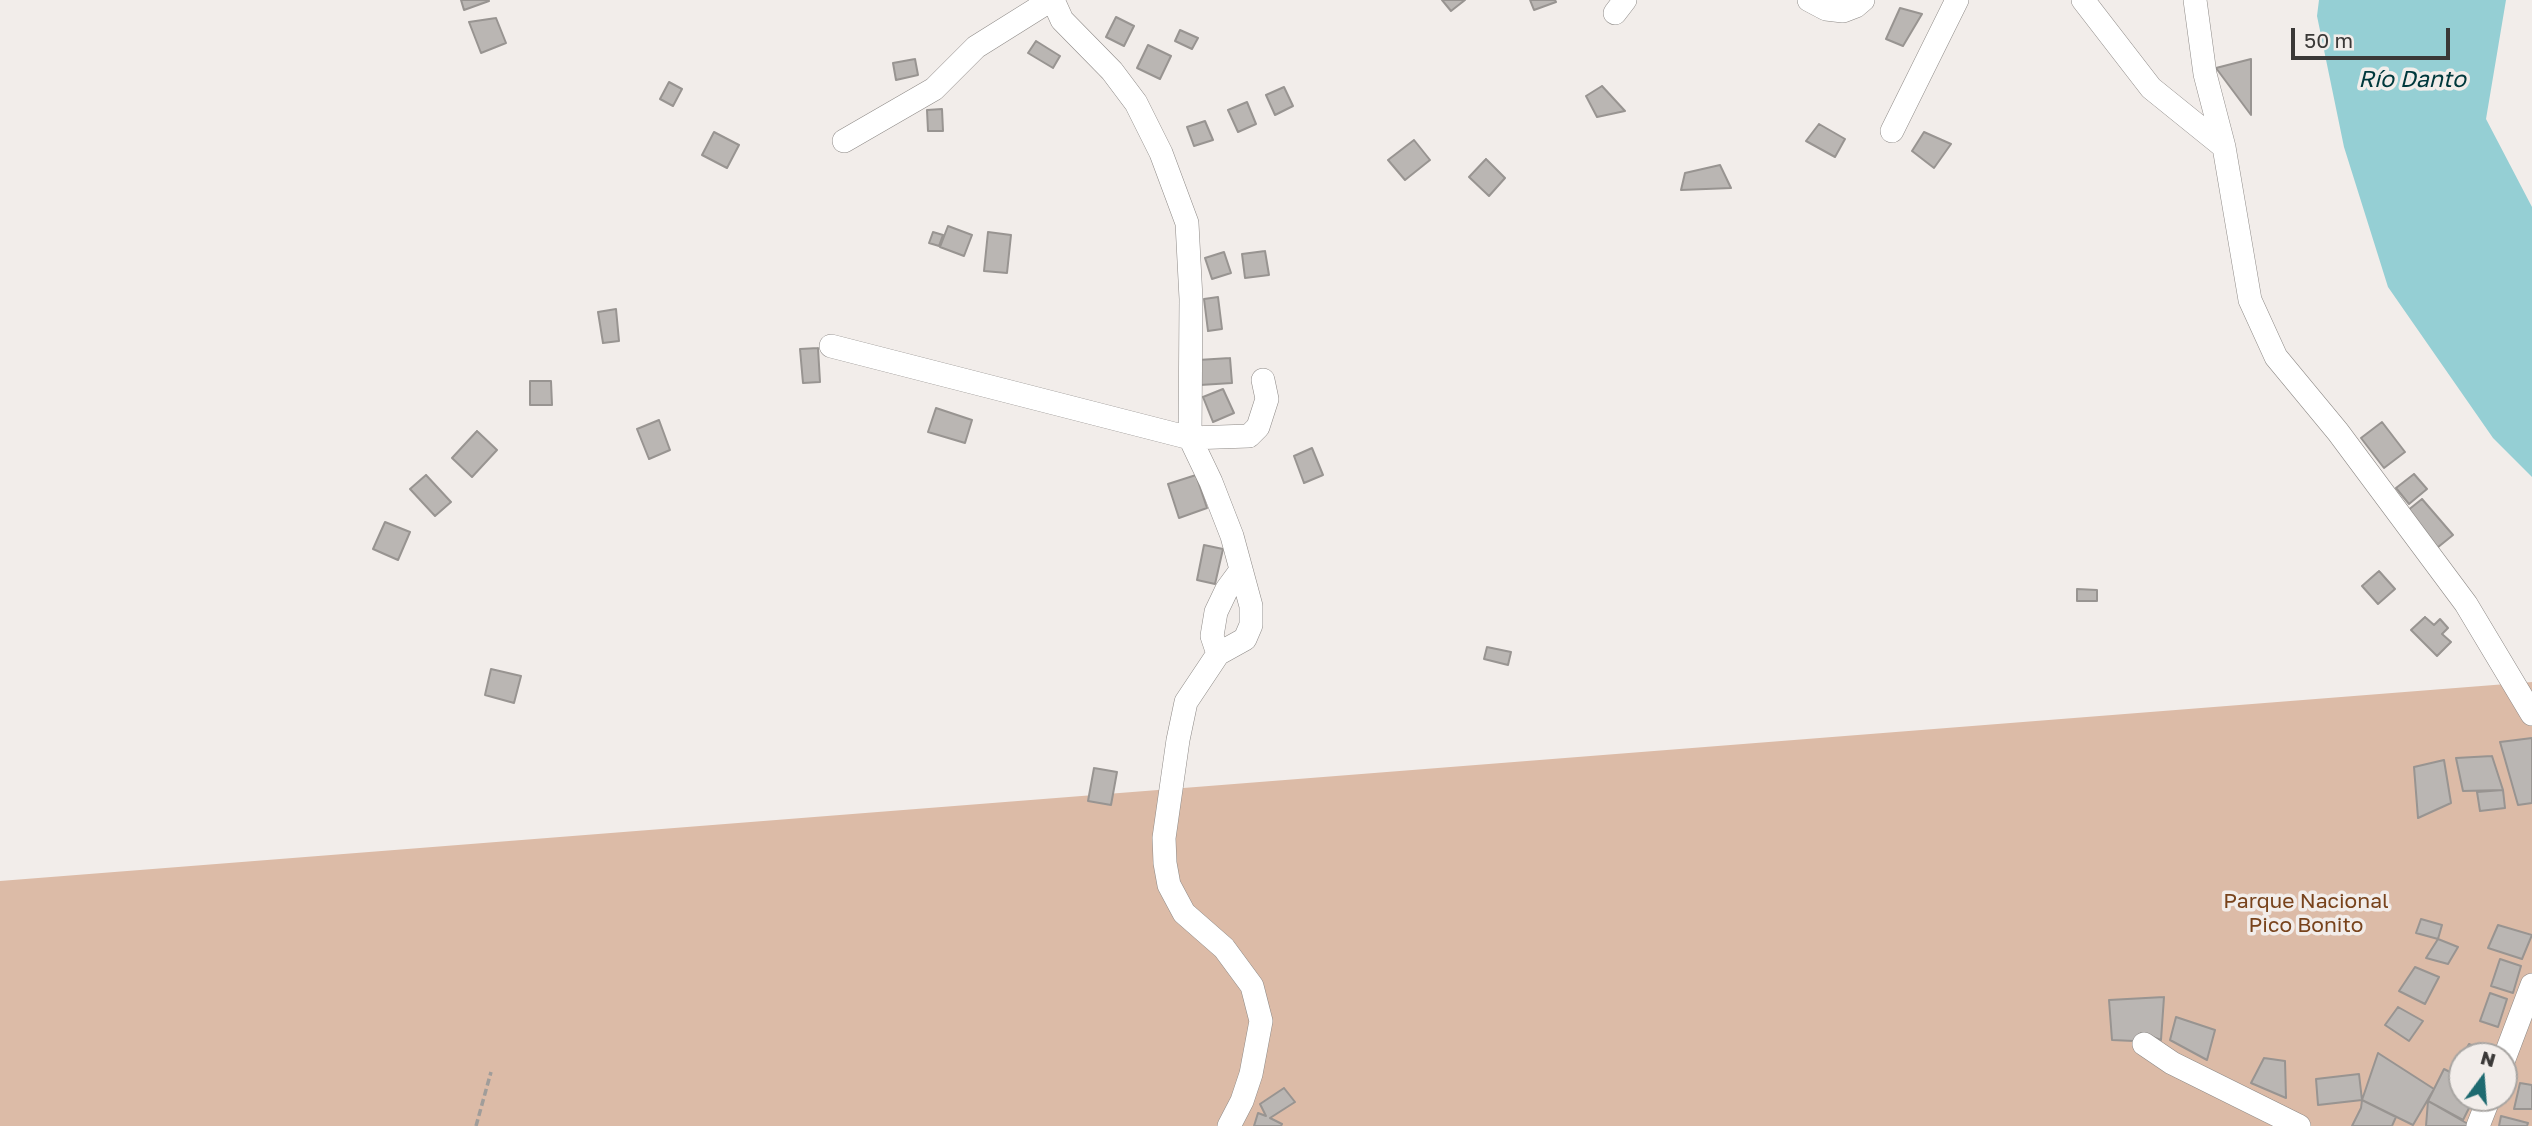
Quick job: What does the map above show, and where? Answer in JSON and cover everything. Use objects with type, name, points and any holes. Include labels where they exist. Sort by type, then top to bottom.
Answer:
[{"type":"street","points":[[844,141],[934,89],[976,47],[1052,0],[1062,20],[1112,71],[1136,103],[1161,153],[1186,223],[1191,299],[1190,438],[1219,503],[1251,606],[1251,625],[1245,639],[1217,654],[1186,702],[1164,838],[1164,863],[1169,885],[1184,913],[1224,948],[1252,986],[1261,1021],[1251,1074],[1242,1101],[1229,1126]]},
{"type":"street","points":[[1809,0],[1826,9],[1843,11],[1863,0]]},
{"type":"street","points":[[1892,131],[1957,0]]},
{"type":"street","points":[[2083,0],[2151,88],[2224,147]]},
{"type":"street","points":[[2194,0],[2206,74],[2224,147],[2250,300],[2276,357],[2338,432],[2466,604],[2532,714]]},
{"type":"street","points":[[831,346],[1190,438],[1249,436],[1258,427],[1265,407],[1267,399],[1263,380]]},
{"type":"street","points":[[1217,654],[1212,636],[1216,612],[1227,589],[1241,570]]},
{"type":"street","points":[[2510,1042],[2532,985]]},
{"type":"street","points":[[2144,1044],[2172,1063],[2299,1126]]},
{"type":"path","points":[[476,1126],[491,1072]]},
{"type":"green space","name":"Parque Nacional Pico Bonito","points":[[2532,682],[2532,1126],[0,1126],[0,881]]},
{"type":"water","name":"Río Danto","points":[[2319,0],[2506,0],[2486,119],[2532,207],[2532,477],[2493,438],[2388,287],[2344,147],[2317,16]]},
{"type":"building","points":[[461,0],[488,0],[489,1],[464,10]]},
{"type":"building","points":[[1442,0],[1465,0],[1451,11]]},
{"type":"building","points":[[1530,0],[1555,0],[1556,2],[1534,10]]},
{"type":"building","points":[[1900,8],[1922,14],[1903,46],[1886,39]]},
{"type":"building","points":[[1116,17],[1134,26],[1124,46],[1106,37]]},
{"type":"building","points":[[496,18],[506,43],[481,53],[469,22]]},
{"type":"building","points":[[1180,30],[1198,38],[1192,49],[1175,41]]},
{"type":"building","points":[[1036,41],[1060,56],[1053,68],[1028,53]]},
{"type":"building","points":[[1148,45],[1171,56],[1160,79],[1137,68]]},
{"type":"building","points":[[915,59],[918,75],[896,80],[893,63]]},
{"type":"building","points":[[2251,59],[2251,115],[2216,68]]},
{"type":"building","points":[[669,82],[682,89],[673,106],[660,99]]},
{"type":"building","points":[[1602,86],[1625,111],[1597,117],[1586,96]]},
{"type":"building","points":[[1284,87],[1293,106],[1275,115],[1266,95]]},
{"type":"building","points":[[1247,102],[1256,124],[1238,132],[1228,110]]},
{"type":"building","points":[[942,109],[943,131],[928,131],[927,110]]},
{"type":"building","points":[[1205,121],[1213,140],[1194,146],[1187,127]]},
{"type":"building","points":[[1819,124],[1845,139],[1835,157],[1806,141]]},
{"type":"building","points":[[714,132],[739,145],[727,168],[702,155]]},
{"type":"building","points":[[1924,132],[1951,144],[1934,168],[1912,151]]},
{"type":"building","points":[[1414,140],[1430,160],[1405,180],[1388,160]]},
{"type":"building","points":[[1486,159],[1505,178],[1489,196],[1469,177]]},
{"type":"building","points":[[1720,165],[1731,188],[1681,190],[1685,173]]},
{"type":"building","points":[[948,226],[972,235],[964,256],[940,247]]},
{"type":"building","points":[[933,232],[943,235],[939,246],[929,243]]},
{"type":"building","points":[[988,232],[1011,235],[1007,273],[984,271]]},
{"type":"building","points":[[1265,251],[1269,275],[1245,278],[1242,254]]},
{"type":"building","points":[[1224,252],[1231,273],[1212,279],[1205,258]]},
{"type":"building","points":[[1218,297],[1222,329],[1208,331],[1204,299]]},
{"type":"building","points":[[616,309],[619,341],[603,343],[598,312]]},
{"type":"building","points":[[818,348],[820,382],[803,383],[800,349]]},
{"type":"building","points":[[1230,358],[1232,383],[1200,385],[1198,360]]},
{"type":"building","points":[[530,381],[551,381],[552,405],[530,405]]},
{"type":"building","points":[[1223,389],[1234,413],[1213,422],[1203,397]]},
{"type":"building","points":[[936,408],[972,420],[965,443],[928,432]]},
{"type":"building","points":[[659,420],[670,450],[649,459],[637,429]]},
{"type":"building","points":[[2382,422],[2405,452],[2384,468],[2361,438]]},
{"type":"building","points":[[477,431],[497,450],[472,477],[452,458]]},
{"type":"building","points":[[1312,448],[1323,475],[1304,483],[1294,456]]},
{"type":"building","points":[[2414,474],[2427,489],[2409,504],[2396,488]]},
{"type":"building","points":[[426,475],[451,502],[435,516],[410,489]]},
{"type":"building","points":[[1196,475],[1207,508],[1179,518],[1168,484]]},
{"type":"building","points":[[2422,499],[2453,535],[2432,552],[2402,515]]},
{"type":"building","points":[[385,522],[410,532],[398,560],[373,549]]},
{"type":"building","points":[[1204,545],[1223,549],[1215,584],[1197,580]]},
{"type":"building","points":[[2379,571],[2395,589],[2378,604],[2362,586]]},
{"type":"building","points":[[2077,589],[2097,590],[2097,601],[2077,601]]},
{"type":"building","points":[[2425,617],[2434,625],[2440,619],[2448,628],[2442,634],[2451,642],[2437,656],[2411,630]]},
{"type":"building","points":[[1487,647],[1511,652],[1508,665],[1484,659]]},
{"type":"building","points":[[491,669],[521,676],[514,703],[485,695]]},
{"type":"building","points":[[2532,738],[2532,803],[2518,805],[2500,742]]},
{"type":"building","points":[[2492,756],[2503,790],[2463,791],[2456,758]]},
{"type":"building","points":[[2444,760],[2451,803],[2418,818],[2414,767]]},
{"type":"building","points":[[1094,768],[1117,772],[1111,805],[1088,801]]},
{"type":"building","points":[[2503,790],[2505,808],[2480,811],[2477,792]]},
{"type":"building","points":[[2421,919],[2442,925],[2438,939],[2416,933]]},
{"type":"building","points":[[2498,925],[2532,935],[2522,959],[2488,948]]},
{"type":"building","points":[[2438,939],[2458,947],[2448,964],[2426,958]]},
{"type":"building","points":[[2500,959],[2521,966],[2513,993],[2491,986]]},
{"type":"building","points":[[2415,967],[2439,977],[2425,1004],[2399,991]]},
{"type":"building","points":[[2490,993],[2507,999],[2498,1027],[2480,1021]]},
{"type":"building","points":[[2164,997],[2161,1040],[2141,1033],[2134,1041],[2112,1040],[2109,1000]]},
{"type":"building","points":[[2398,1007],[2423,1021],[2409,1041],[2385,1025]]},
{"type":"building","points":[[2176,1017],[2215,1030],[2207,1060],[2170,1040]]},
{"type":"building","points":[[2378,1053],[2434,1089],[2413,1125],[2362,1100]]},
{"type":"building","points":[[2264,1058],[2285,1061],[2286,1098],[2251,1083]]},
{"type":"building","points":[[2444,1069],[2448,1071],[2448,1112],[2428,1101]]},
{"type":"building","points":[[2359,1074],[2362,1100],[2318,1105],[2316,1079]]},
{"type":"building","points":[[2520,1083],[2532,1085],[2532,1109],[2518,1109]]},
{"type":"building","points":[[1284,1088],[1295,1102],[1270,1118],[1282,1124],[1281,1126],[1254,1126],[1258,1113],[1266,1116],[1260,1104]]},
{"type":"building","points":[[2362,1100],[2396,1117],[2392,1126],[2352,1126]]},
{"type":"building","points":[[2428,1101],[2468,1124],[2467,1126],[2426,1126]]},
{"type":"building","points":[[2448,1112],[2467,1112],[2463,1120]]},
{"type":"building","points":[[2501,1116],[2528,1123],[2527,1126],[2499,1126]]}]
